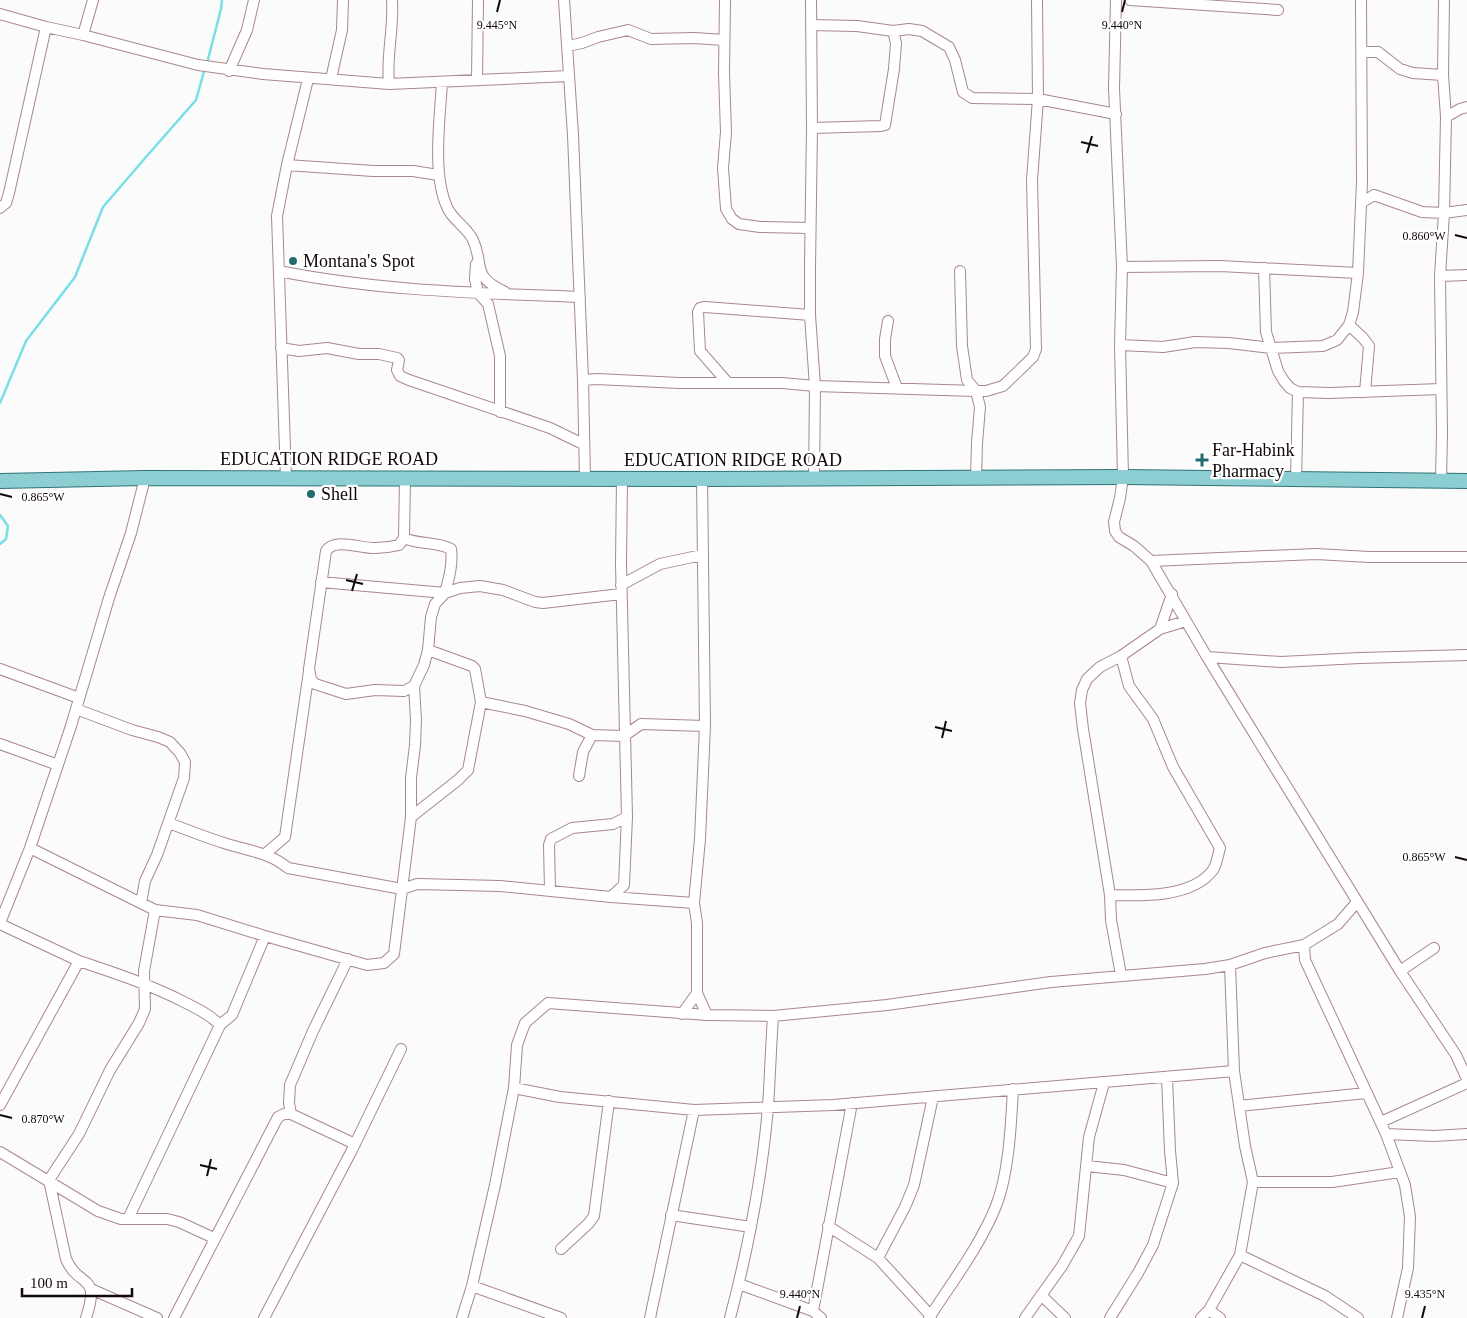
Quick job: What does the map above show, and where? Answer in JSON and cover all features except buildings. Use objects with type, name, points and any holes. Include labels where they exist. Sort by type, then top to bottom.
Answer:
[{"type":"main road","name":"EDUCATION RIDGE ROAD","points":[[0,481],[144,478],[814,479],[1123,477],[1467,481]]},
{"type":"street","points":[[83,35],[93,0]]},
{"type":"street","points":[[229,71],[247,30],[254,0]]},
{"type":"street","points":[[330,80],[342,30],[342,0]]},
{"type":"street","points":[[389,84],[388,70],[394,16],[392,0]]},
{"type":"street","points":[[477,80],[478,0]]},
{"type":"street","points":[[564,0],[568,46],[580,297],[584,479]]},
{"type":"street","points":[[725,0],[726,132],[723,168],[726,209],[732,219],[739,224],[760,227],[810,228]]},
{"type":"street","points":[[812,0],[810,315],[815,386],[814,479]]},
{"type":"street","points":[[583,380],[679,383],[782,383],[815,386],[976,391],[986,391],[1003,386],[1033,357],[1036,349],[1032,180],[1038,99],[1037,0]]},
{"type":"street","points":[[1116,0],[1114,88],[1122,267],[1120,345],[1123,477],[1114,522],[1115,531],[1119,537],[1134,546],[1151,561],[1172,594],[1207,657],[1357,902],[1456,1055],[1467,1078]]},
{"type":"street","points":[[1130,0],[1278,10]]},
{"type":"street","points":[[1120,345],[1163,348],[1195,342],[1230,342],[1271,348],[1323,346],[1337,340],[1349,324],[1353,312],[1358,273],[1362,182],[1361,0]]},
{"type":"street","points":[[1440,480],[1440,276],[1444,213],[1446,117],[1443,75],[1444,0]]},
{"type":"street","points":[[0,14],[198,66],[229,71],[308,79],[389,84],[569,76]]},
{"type":"street","points":[[811,25],[857,26],[893,31],[909,29],[922,31],[949,47],[955,60],[963,92],[972,98],[1038,99],[1116,114]]},
{"type":"street","points":[[0,208],[6,203],[9,194],[46,27]]},
{"type":"street","points":[[568,46],[582,44],[598,37],[628,30],[651,40],[694,38],[724,40]]},
{"type":"street","points":[[812,128],[881,126],[884,124],[894,69],[896,43],[893,31]]},
{"type":"street","points":[[1362,52],[1378,52],[1400,69],[1412,73],[1443,75]]},
{"type":"street","points":[[286,478],[277,216],[287,165],[308,79]]},
{"type":"street","points":[[442,82],[438,175],[443,199],[448,210],[471,236],[475,244],[480,268],[487,282],[509,294]]},
{"type":"street","points":[[1446,117],[1467,107]]},
{"type":"street","points":[[287,165],[413,171],[438,175]]},
{"type":"street","points":[[1362,182],[1374,196],[1422,212],[1444,213],[1467,210]]},
{"type":"street","points":[[1361,203],[1374,196]]},
{"type":"street","points":[[478,259],[475,271],[478,293],[488,304],[500,356],[500,412]]},
{"type":"street","points":[[1122,267],[1220,266],[1358,273]]},
{"type":"street","points":[[1264,268],[1266,332],[1281,376],[1290,388],[1298,392],[1441,390]]},
{"type":"street","points":[[960,271],[962,346],[967,380],[976,391],[980,407],[976,443],[976,478]]},
{"type":"street","points":[[279,272],[382,287],[580,297]]},
{"type":"street","points":[[1440,276],[1467,275]]},
{"type":"street","points":[[728,383],[700,352],[698,312],[700,308],[772,311],[810,315]]},
{"type":"street","points":[[888,321],[885,356],[897,388]]},
{"type":"street","points":[[1349,324],[1369,346],[1365,392]]},
{"type":"street","points":[[281,348],[299,351],[327,348],[359,354],[379,354],[393,357],[399,360],[397,370],[400,376],[550,428],[583,444]]},
{"type":"street","points":[[1296,480],[1298,392]]},
{"type":"street","points":[[144,478],[131,533],[58,765],[30,848],[0,923],[79,961],[144,983],[210,1016],[220,1025]]},
{"type":"street","points":[[265,854],[285,837],[324,561],[329,547],[345,545],[373,548],[399,545],[404,538],[405,478]]},
{"type":"street","points":[[611,897],[624,885],[626,817],[621,589],[622,479]]},
{"type":"street","points":[[702,479],[705,726],[700,839],[694,903],[697,923],[697,993],[708,1015]]},
{"type":"street","points":[[404,538],[413,542],[442,544],[451,549],[451,569],[445,594]]},
{"type":"street","points":[[1151,561],[1316,554],[1369,557],[1467,557]]},
{"type":"street","points":[[30,848],[155,910],[197,915],[367,965],[384,963],[394,954],[411,817],[411,778],[416,720],[414,686],[424,665],[428,650],[431,617],[435,604],[445,594],[460,588],[480,586],[503,590],[535,602],[543,603],[621,589],[660,564],[702,555]]},
{"type":"street","points":[[321,582],[445,594]]},
{"type":"street","points":[[1160,629],[1172,594]]},
{"type":"street","points":[[1121,975],[1111,920],[1110,895],[1080,703],[1082,690],[1088,679],[1100,667],[1121,656],[1160,629],[1186,621]]},
{"type":"street","points":[[411,817],[468,770],[481,702],[476,669],[428,650]]},
{"type":"street","points":[[1207,657],[1281,662],[1467,655]]},
{"type":"street","points":[[1110,895],[1152,895],[1185,890],[1204,879],[1214,869],[1220,848],[1173,767],[1153,719],[1129,686],[1121,656]]},
{"type":"street","points":[[0,669],[79,698]]},
{"type":"street","points":[[309,669],[315,684],[346,694],[375,690],[404,691],[414,686]]},
{"type":"street","points":[[481,702],[552,718],[592,735],[624,736],[641,724],[705,726]]},
{"type":"street","points":[[76,709],[170,742],[180,752],[185,762],[184,778],[158,855],[145,881],[141,903]]},
{"type":"street","points":[[579,776],[583,752],[592,735]]},
{"type":"street","points":[[0,744],[58,765]]},
{"type":"street","points":[[550,890],[549,845],[551,839],[572,828],[613,824],[626,817]]},
{"type":"street","points":[[169,824],[225,844],[265,854],[278,859],[288,868],[402,889],[417,884],[500,886],[694,903]]},
{"type":"street","points":[[462,1318],[472,1286],[495,1185],[514,1088],[518,1045],[525,1023],[548,1004],[682,1014],[773,1016],[887,1005],[1041,983],[1205,969],[1230,965],[1265,953],[1304,945],[1338,924],[1357,902]]},
{"type":"street","points":[[86,1318],[92,1300],[91,1289],[87,1282],[70,1268],[66,1259],[48,1180],[79,1134],[110,1070],[139,1022],[146,1004],[145,962],[155,910]]},
{"type":"street","points":[[128,1219],[220,1025],[232,1015],[265,936]]},
{"type":"street","points":[[1304,945],[1305,960],[1381,1122],[1405,1185],[1410,1217],[1408,1268],[1396,1318]]},
{"type":"street","points":[[1400,971],[1434,948]]},
{"type":"street","points":[[291,1114],[289,1103],[290,1085],[313,1031],[348,959]]},
{"type":"street","points":[[0,1105],[79,961]]},
{"type":"street","points":[[1201,1318],[1209,1310],[1240,1255],[1253,1182],[1245,1146],[1234,1071],[1230,965]]},
{"type":"street","points":[[682,1014],[697,993]]},
{"type":"street","points":[[730,1318],[751,1227],[768,1107],[773,1016]]},
{"type":"street","points":[[266,1317],[355,1144],[400,1048]]},
{"type":"street","points":[[514,1088],[560,1097],[694,1110],[852,1103],[1234,1071]]},
{"type":"street","points":[[1110,1318],[1153,1245],[1173,1183],[1167,1077]]},
{"type":"street","points":[[1025,1318],[1062,1266],[1079,1236],[1089,1137],[1104,1083]]},
{"type":"street","points":[[1381,1122],[1467,1083]]},
{"type":"street","points":[[828,1226],[878,1258],[930,1317],[978,1241],[996,1206],[1010,1131],[1014,1089]]},
{"type":"street","points":[[1239,1106],[1366,1092]]},
{"type":"street","points":[[878,1258],[905,1207],[914,1185],[933,1097]]},
{"type":"street","points":[[561,1249],[594,1216],[609,1101]]},
{"type":"street","points":[[813,1311],[852,1103]]},
{"type":"street","points":[[650,1318],[694,1110]]},
{"type":"street","points":[[174,1318],[278,1117],[284,1114],[291,1114],[355,1144]]},
{"type":"street","points":[[1386,1134],[1434,1136],[1467,1134]]},
{"type":"street","points":[[0,1152],[98,1211],[114,1217],[128,1219],[167,1219],[214,1238]]},
{"type":"street","points":[[1087,1166],[1124,1170],[1173,1183]]},
{"type":"street","points":[[1253,1182],[1332,1182],[1400,1172]]},
{"type":"street","points":[[671,1215],[751,1227]]},
{"type":"street","points":[[1240,1255],[1325,1296],[1358,1318]]},
{"type":"street","points":[[739,1284],[813,1311],[821,1318]]},
{"type":"street","points":[[472,1286],[561,1318]]},
{"type":"street","points":[[91,1289],[157,1318]]},
{"type":"street","points":[[1041,1295],[1065,1318]]},
{"type":"street","points":[[1209,1310],[1220,1318]]},
{"type":"waterway","points":[[207,63],[222,0]]},
{"type":"waterway","points":[[0,403],[26,341],[75,277],[103,207],[196,100],[205,68]]},
{"type":"waterway","points":[[0,515],[8,526],[6,539],[0,544]]},
{"type":"place","name":"Montana's Spot","points":[[293,261]]},
{"type":"place","name":"Far-Habink Pharmacy","points":[[1202,460]]},
{"type":"place","name":"Shell","points":[[311,494]]}]
